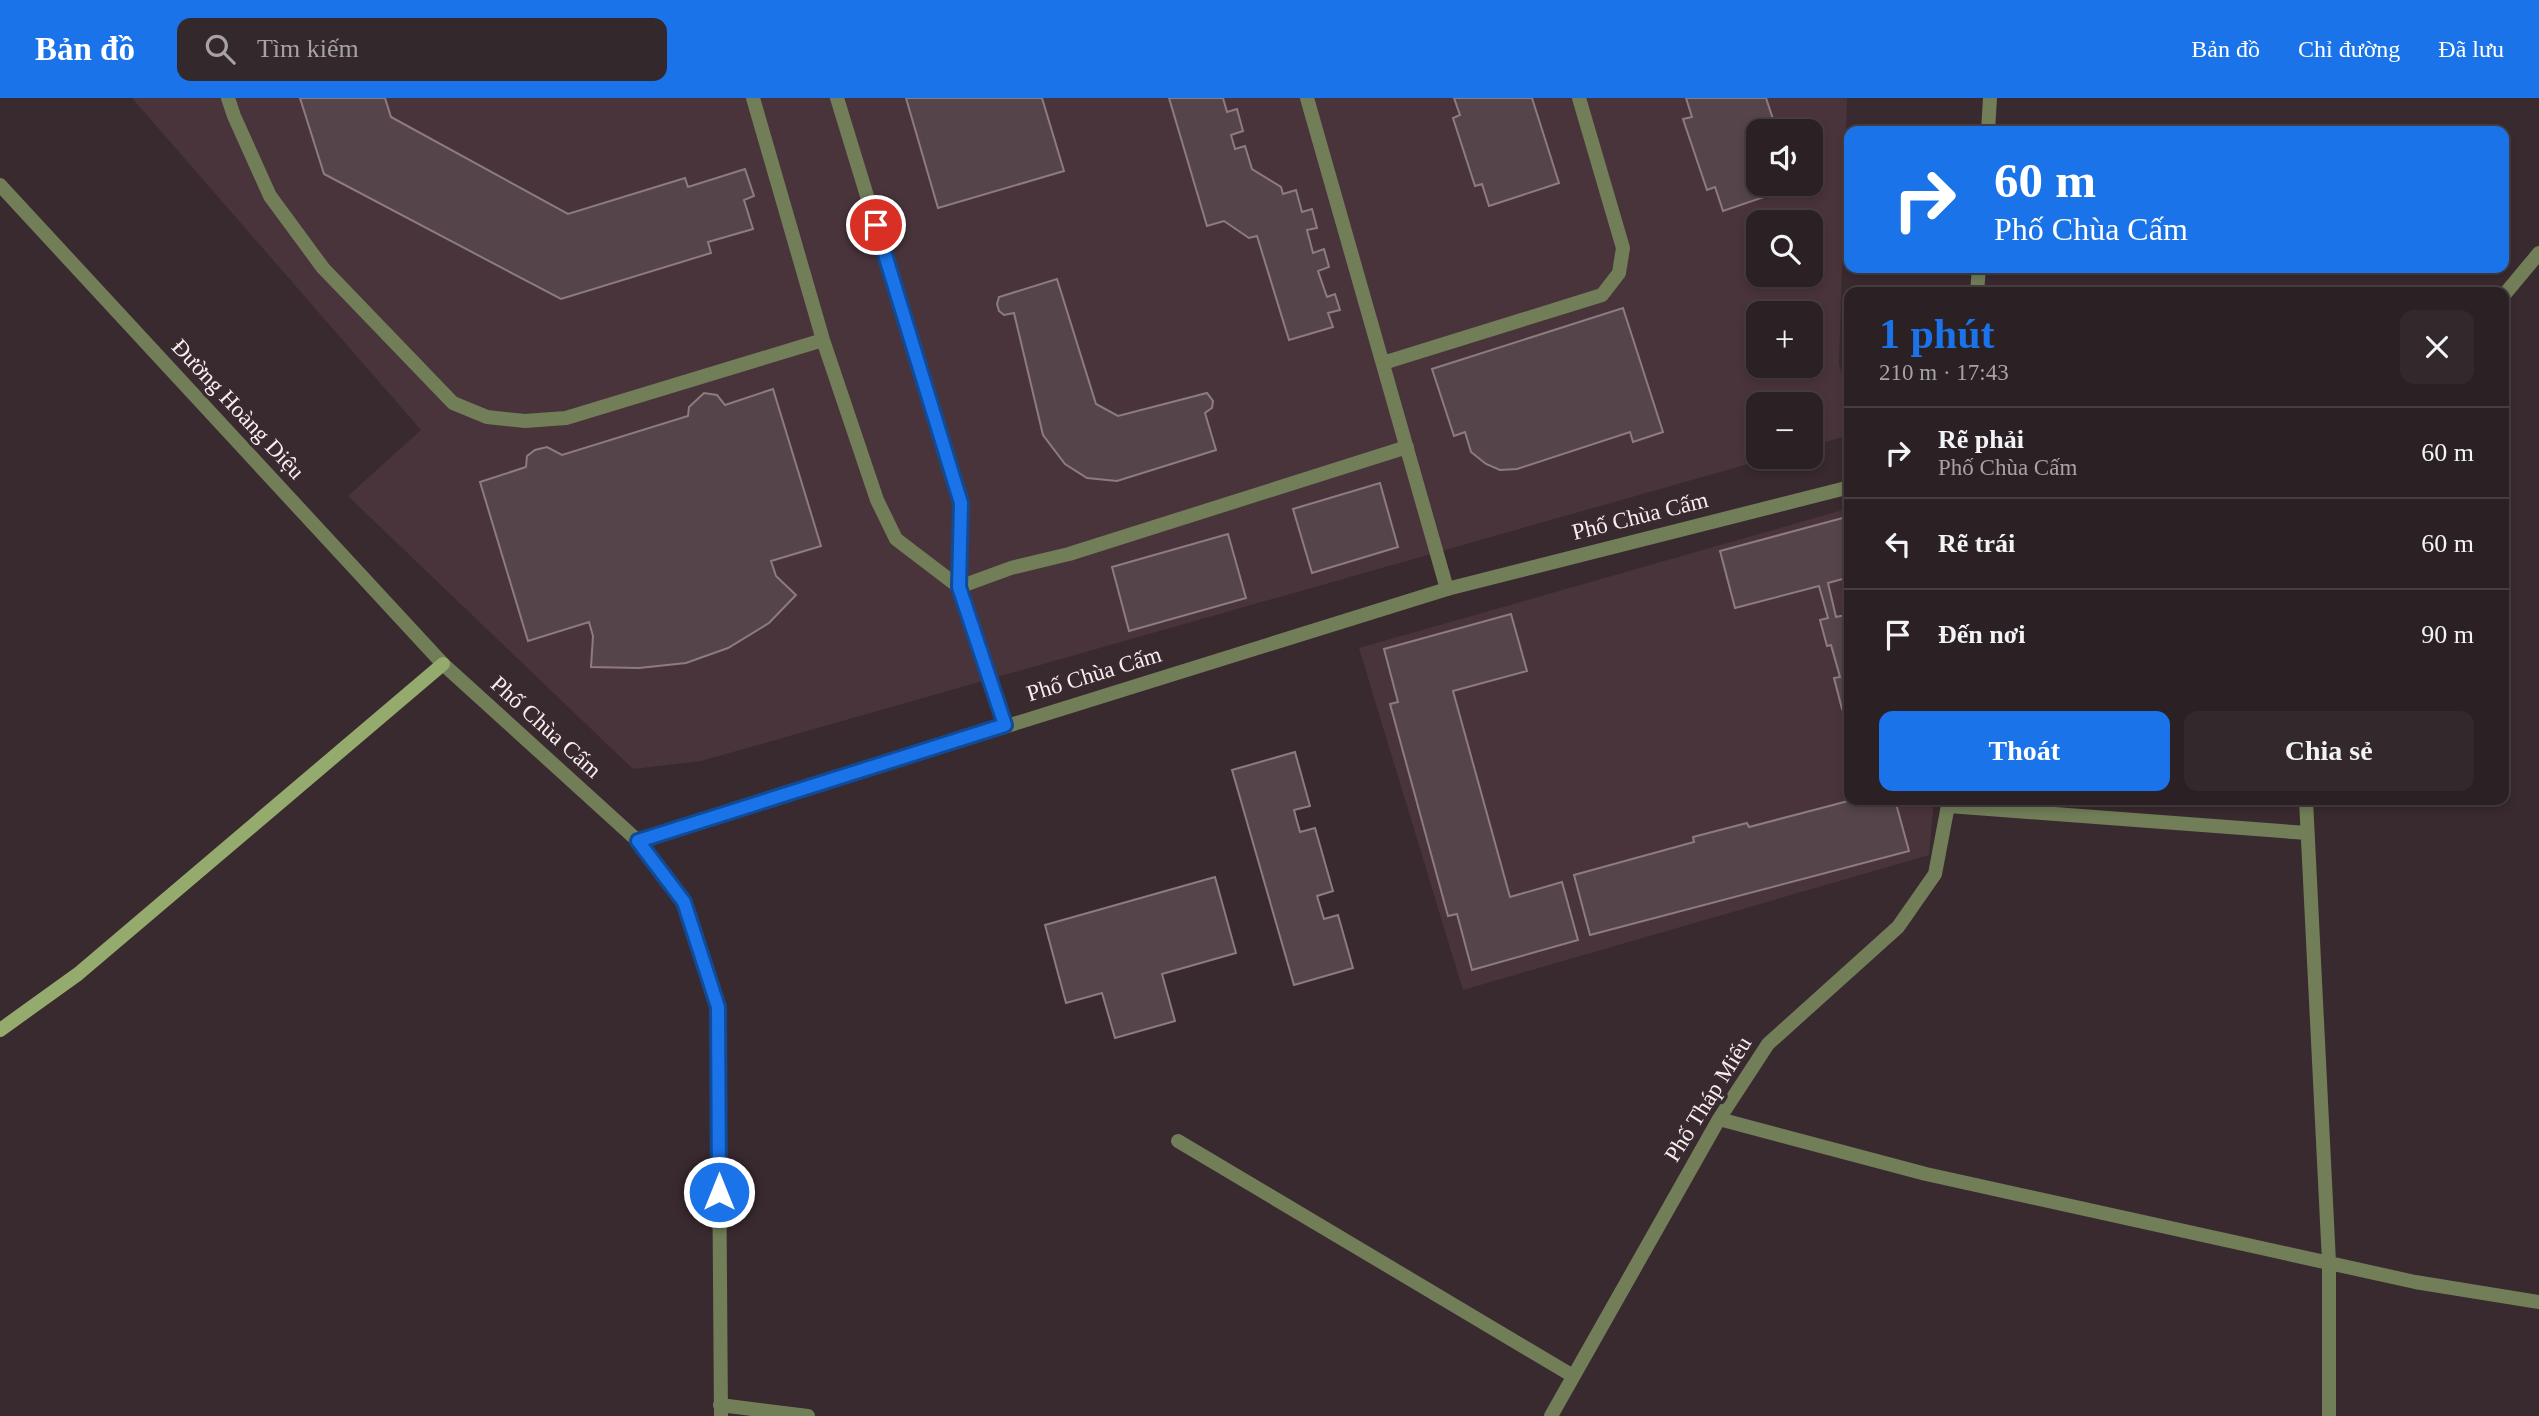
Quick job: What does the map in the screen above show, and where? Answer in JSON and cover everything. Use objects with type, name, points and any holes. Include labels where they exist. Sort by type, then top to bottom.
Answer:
[{"type":"street","points":[[228,98],[270,195],[323,268],[453,403],[487,417],[525,421],[566,418],[823,340]]},
{"type":"street","points":[[753,98],[823,340],[877,500],[896,539],[959,587]]},
{"type":"street","points":[[837,98],[961,503],[959,587],[1005,725]]},
{"type":"street","points":[[1307,98],[1447,589]]},
{"type":"street","points":[[1383,363],[1602,295],[1619,273],[1623,248],[1579,98]]},
{"type":"street","points":[[1988,126],[1990,98]]},
{"type":"street","name":"Đường Hoàng Diệu","points":[[0,185],[443,664]]},
{"type":"street","points":[[2509,289],[2539,253]]},
{"type":"street","points":[[959,587],[1011,568],[1069,554],[1407,447]]},
{"type":"street","name":"Phố Chùa Cấm","points":[[443,664],[638,841],[1447,589],[1844,489]]},
{"type":"street","points":[[0,1030],[78,974],[443,664]]},
{"type":"street","name":"Phố Tháp Miếu","points":[[1551,1416],[1719,1119],[1768,1044],[1898,927],[1936,874],[1949,805]]},
{"type":"street","points":[[1973,805],[2307,833]]},
{"type":"street","points":[[2306,805],[2329,1262],[2329,1416]]},
{"type":"street","points":[[638,841],[684,902],[718,1007],[720,1410],[808,1416]]},
{"type":"street","points":[[1719,1119],[1926,1174],[2415,1282],[2539,1302]]},
{"type":"street","points":[[1178,1141],[1573,1376]]},
{"type":"shaded area","points":[[132,98],[1847,98],[1846,126],[1844,126],[1839,365],[1844,378],[1844,437],[1823,443],[1823,392],[1746,392],[1746,465],[701,761],[633,769],[348,496],[421,430]]},
{"type":"shaded area","points":[[1844,510],[1844,805],[1934,805],[1929,855],[1463,990],[1359,648]]},
{"type":"building","points":[[300,98],[385,98],[391,117],[568,214],[685,178],[688,187],[745,169],[754,196],[744,200],[753,229],[708,242],[711,253],[561,299],[324,174]]},
{"type":"building","points":[[906,98],[1042,98],[1064,171],[938,208]]},
{"type":"building","points":[[1169,98],[1223,98],[1227,112],[1237,109],[1243,131],[1231,135],[1235,149],[1245,146],[1252,169],[1281,187],[1283,194],[1296,190],[1302,212],[1312,209],[1317,228],[1307,230],[1313,253],[1324,249],[1329,267],[1318,271],[1327,297],[1335,294],[1340,310],[1328,313],[1333,327],[1289,340],[1257,236],[1249,238],[1224,221],[1207,226]]},
{"type":"building","points":[[1454,98],[1532,98],[1559,183],[1489,206],[1482,184],[1475,186],[1453,118],[1460,115]]},
{"type":"building","points":[[1686,98],[1766,98],[1773,119],[1746,119],[1746,196],[1767,196],[1723,211],[1715,187],[1707,190],[1683,119],[1692,117]]},
{"type":"building","points":[[1057,279],[1096,404],[1118,416],[1207,393],[1213,401],[1212,408],[1205,413],[1216,450],[1117,481],[1087,478],[1065,464],[1043,435],[1014,313],[1004,315],[997,304],[999,297]]},
{"type":"building","points":[[1623,308],[1663,432],[1633,442],[1630,432],[1517,469],[1500,470],[1486,464],[1471,452],[1465,432],[1454,436],[1432,369]]},
{"type":"building","points":[[773,389],[821,546],[771,561],[776,576],[796,595],[769,623],[728,648],[686,663],[639,668],[591,667],[593,636],[589,622],[528,641],[480,482],[526,467],[527,456],[535,450],[547,447],[562,455],[688,416],[689,407],[704,393],[717,395],[725,405]]},
{"type":"building","points":[[1380,483],[1398,547],[1312,573],[1293,509]]},
{"type":"building","points":[[1844,518],[1844,579],[1828,583],[1836,617],[1844,615],[1844,708],[1834,678],[1840,677],[1831,645],[1827,646],[1820,620],[1828,618],[1819,586],[1735,608],[1720,551]]},
{"type":"building","points":[[1228,534],[1246,598],[1129,631],[1112,567]]},
{"type":"building","points":[[1511,614],[1527,671],[1453,691],[1510,897],[1562,882],[1578,940],[1472,970],[1457,914],[1448,916],[1390,704],[1398,702],[1384,649]]},
{"type":"building","points":[[1295,752],[1310,806],[1294,810],[1300,832],[1315,828],[1333,891],[1317,896],[1324,919],[1338,915],[1353,968],[1294,985],[1232,770]]},
{"type":"building","points":[[1844,802],[1844,805],[1896,805],[1909,851],[1590,935],[1574,875],[1694,842],[1693,837],[1747,823],[1749,827]]},
{"type":"building","points":[[1215,877],[1236,953],[1162,974],[1175,1021],[1115,1038],[1102,993],[1066,1003],[1045,925]]},
{"type":"route","points":[[719,1192],[718,1007],[684,902],[638,841],[1005,725],[959,587],[961,503],[876,225]]}]
